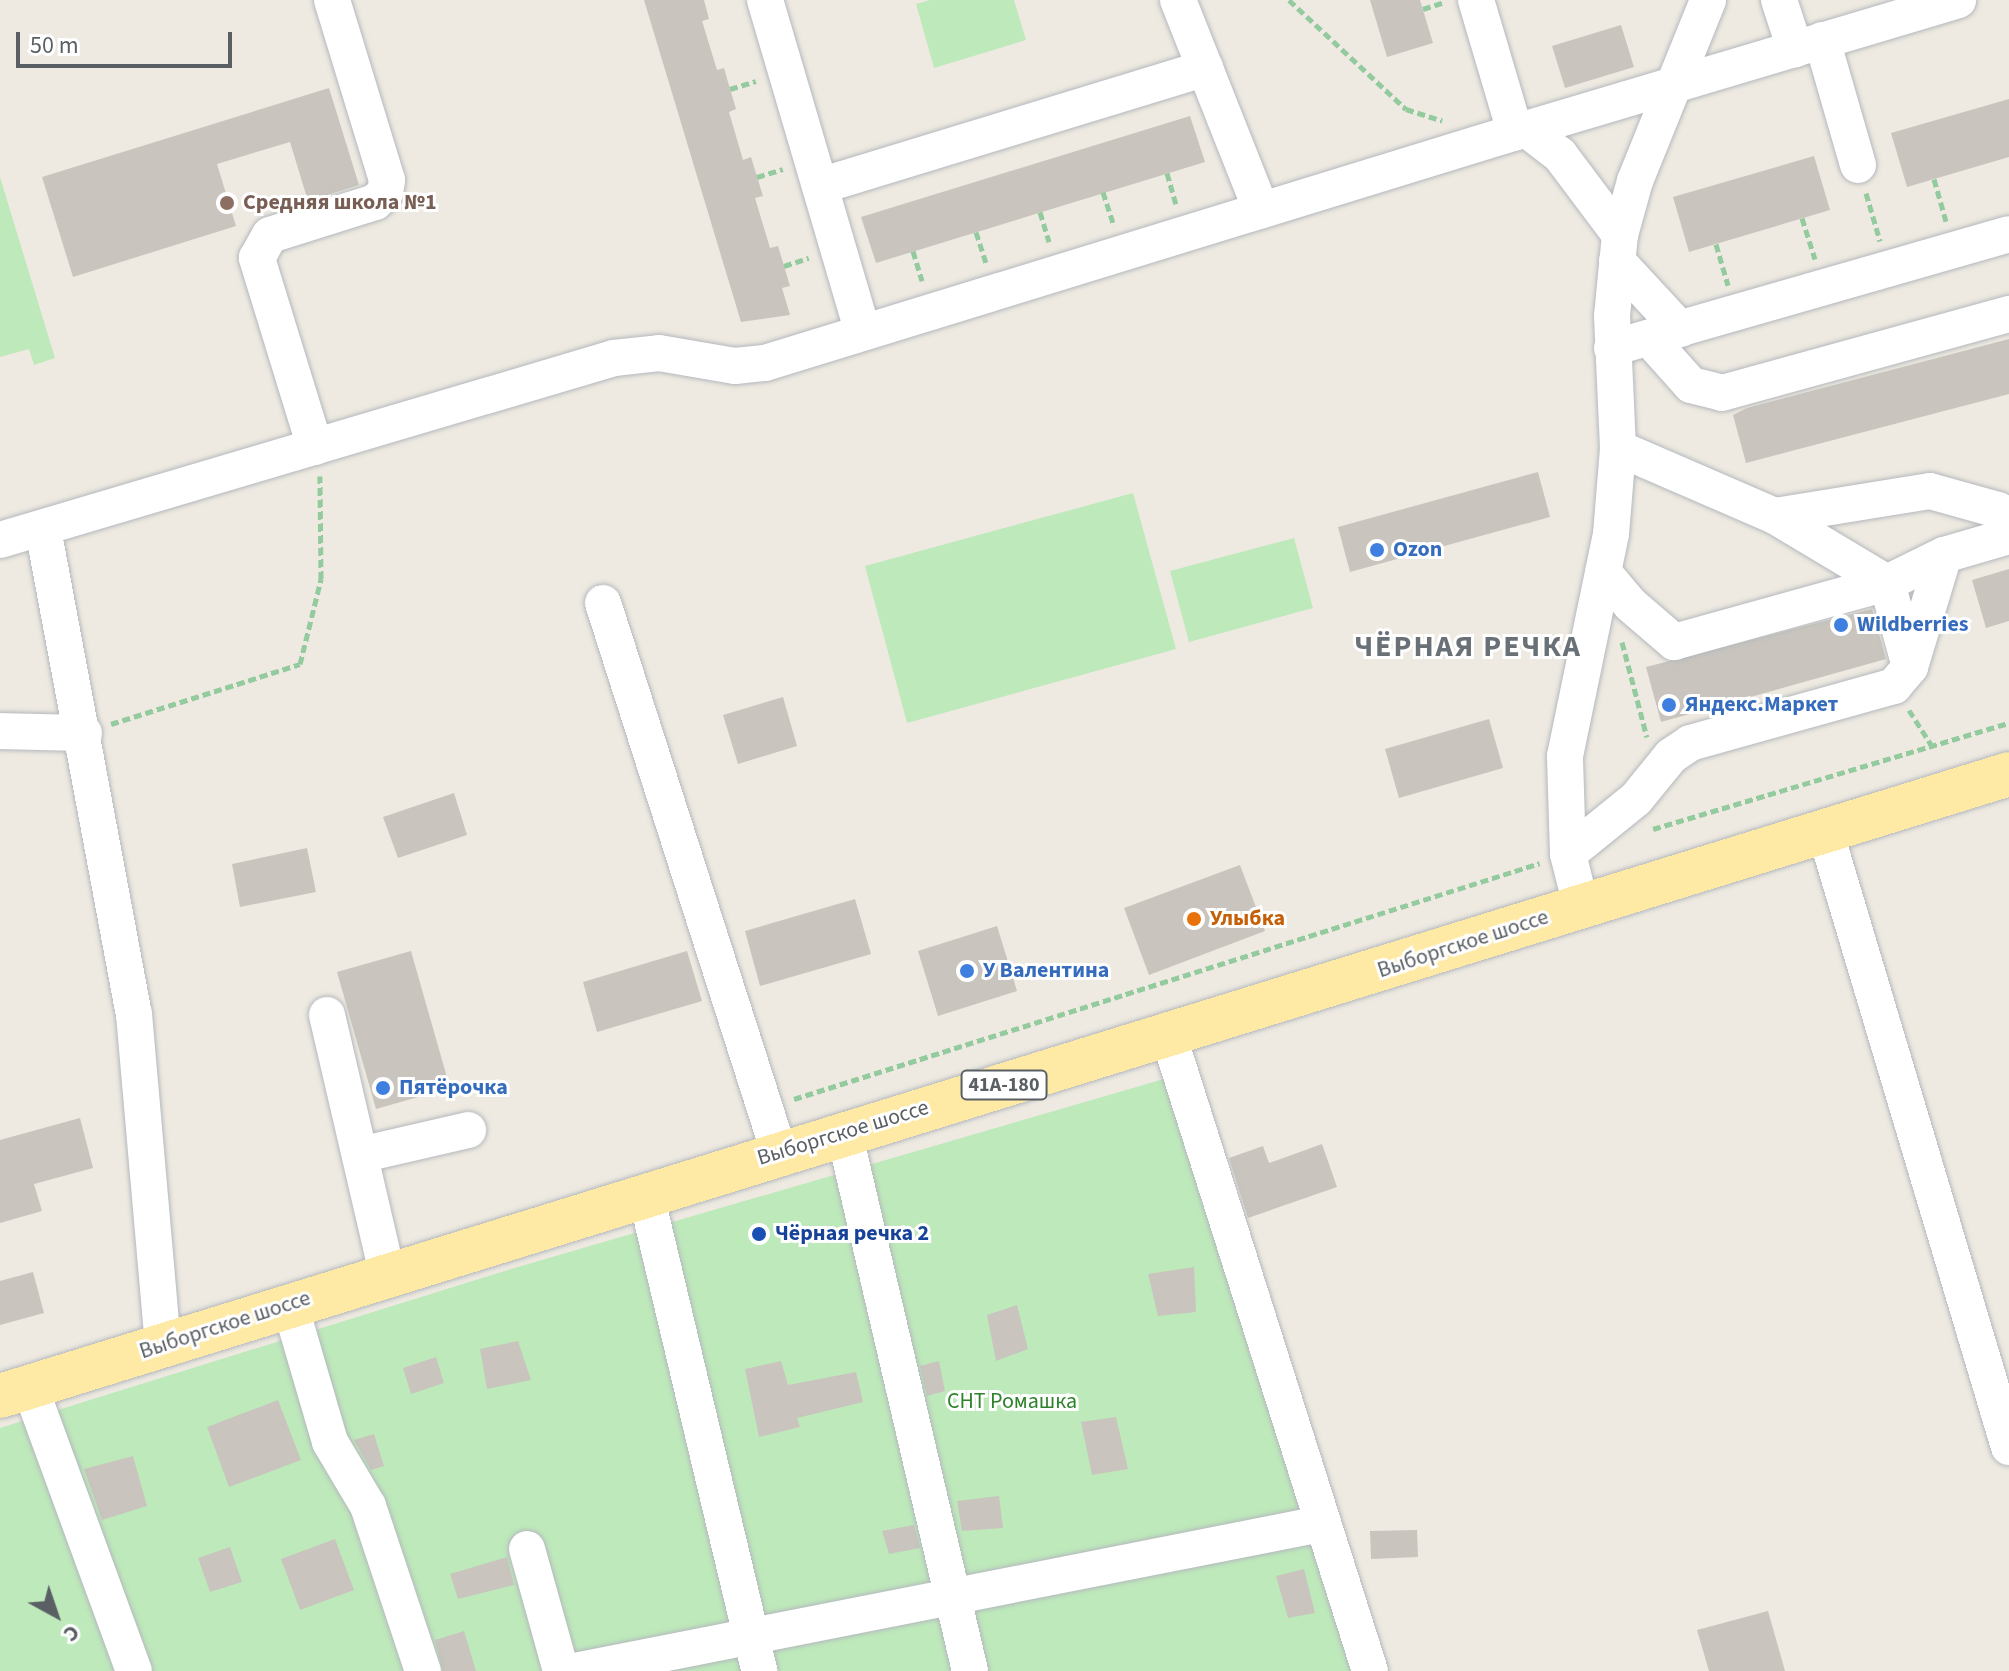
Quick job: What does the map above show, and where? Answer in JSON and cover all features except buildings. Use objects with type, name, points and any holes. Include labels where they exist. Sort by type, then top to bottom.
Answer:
[{"type":"main road","name":"Выборгское шоссе","points":[[15,1392],[387,1273],[844,1132],[1169,1037],[2009,774]]},
{"type":"street","points":[[315,447],[257,258],[270,235],[375,202],[385,193],[387,180],[332,0]]},
{"type":"street","points":[[765,0],[863,332]]},
{"type":"street","points":[[1178,0],[1261,210]]},
{"type":"street","points":[[1476,0],[1520,131],[1560,155],[1619,248],[1691,385],[1722,393],[2009,314]]},
{"type":"street","points":[[1581,906],[1568,854],[1565,756],[1603,572],[1618,448],[1612,348],[1619,248],[1671,85],[1708,0]]},
{"type":"street","points":[[1779,0],[1808,45],[1858,165]]},
{"type":"street","points":[[0,540],[614,358],[659,353],[735,366],[765,363],[1958,0]]},
{"type":"street","points":[[820,186],[1205,68]]},
{"type":"street","points":[[1612,348],[2009,234]]},
{"type":"street","points":[[1618,448],[1775,516],[1887,583]]},
{"type":"street","points":[[1775,516],[1930,491],[1998,510],[2009,528]]},
{"type":"street","points":[[43,529],[84,733],[134,1014],[163,1345]]},
{"type":"street","points":[[1603,572],[1674,642],[1887,583],[1944,555],[2009,536]]},
{"type":"street","points":[[1902,677],[1944,555]]},
{"type":"street","points":[[1887,583],[1902,677]]},
{"type":"street","points":[[603,603],[779,1152]]},
{"type":"street","points":[[1568,854],[1636,799],[1671,756],[1690,743],[1902,677]]},
{"type":"street","points":[[0,731],[84,733]]},
{"type":"street","points":[[1825,831],[2009,1447]]},
{"type":"street","points":[[327,1015],[387,1273]]},
{"type":"street","points":[[1169,1037],[1370,1671]]},
{"type":"street","points":[[360,1155],[468,1130]]},
{"type":"street","points":[[844,1132],[970,1671]]},
{"type":"street","points":[[646,1195],[756,1654]]},
{"type":"street","points":[[290,1305],[330,1442],[368,1506],[423,1671]]},
{"type":"street","points":[[15,1392],[134,1671]]},
{"type":"street","points":[[575,1671],[756,1654],[954,1594],[1321,1524]]},
{"type":"street","points":[[527,1549],[561,1671]]},
{"type":"path","points":[[1289,0],[1406,109],[1457,126]]},
{"type":"path","points":[[1423,9],[1453,0]]},
{"type":"path","points":[[1858,165],[1888,269]]},
{"type":"path","points":[[1167,173],[1181,219]]},
{"type":"path","points":[[1934,179],[1954,250]]},
{"type":"path","points":[[1103,192],[1118,238]]},
{"type":"path","points":[[1040,212],[1054,258]]},
{"type":"path","points":[[1802,218],[1823,287]]},
{"type":"path","points":[[976,232],[990,277]]},
{"type":"path","points":[[1716,244],[1736,312]]},
{"type":"path","points":[[913,251],[927,297]]},
{"type":"path","points":[[84,733],[300,664],[321,579],[324,487],[315,447]]},
{"type":"path","points":[[1618,627],[1648,742],[1671,756]]},
{"type":"path","points":[[1583,667],[1674,642]]},
{"type":"path","points":[[1902,677],[1932,746]]},
{"type":"path","points":[[1644,831],[2009,723]]},
{"type":"path","points":[[763,1109],[1568,854]]},
{"type":"green space","points":[[930,0],[1014,0],[1026,40],[934,68],[916,4]]},
{"type":"green space","points":[[0,177],[55,358],[34,365],[29,349],[0,357]]},
{"type":"green space","points":[[1133,493],[1176,649],[907,723],[865,566]]},
{"type":"green space","points":[[1294,538],[1313,608],[1189,642],[1170,571]]},
{"type":"green space","name":"СНТ Ромашка","points":[[1181,1074],[1389,1671],[0,1671],[0,1428],[511,1269]]},
{"type":"place","name":"Средняя школа №1","points":[[227,203]]},
{"type":"place","name":"Ozon","points":[[1377,550]]},
{"type":"place","name":"Wildberries","points":[[1841,625]]},
{"type":"place","name":"Яндекс.Маркет","points":[[1669,705]]},
{"type":"place","name":"Улыбка","points":[[1194,919]]},
{"type":"place","name":"У Валентина","points":[[967,971]]},
{"type":"place","name":"Пятёрочка","points":[[383,1088]]},
{"type":"place","name":"Чёрная речка 2","points":[[759,1234]]},
{"type":"district","name":"ЧЁРНАЯ РЕЧКА","points":[[1468,647]]}]
